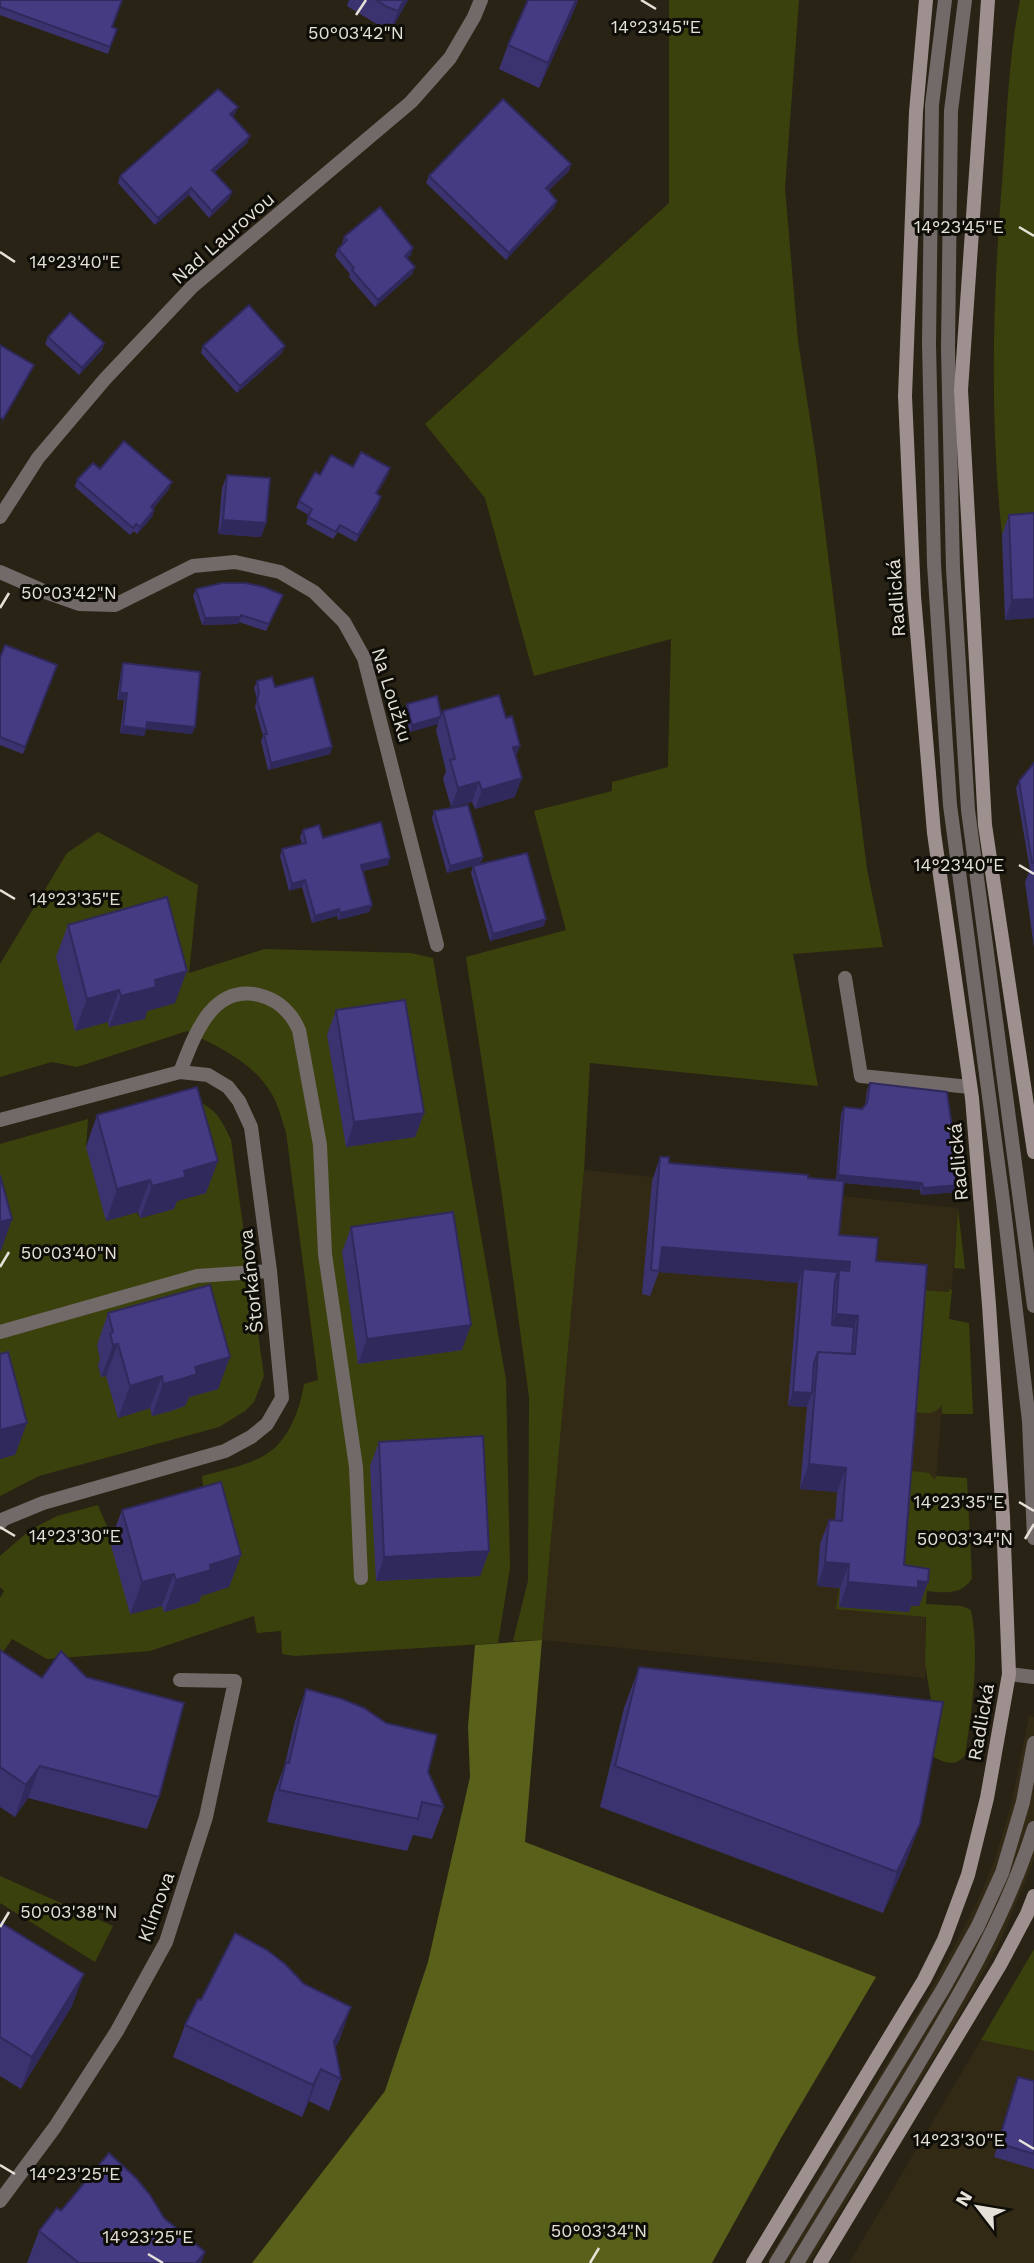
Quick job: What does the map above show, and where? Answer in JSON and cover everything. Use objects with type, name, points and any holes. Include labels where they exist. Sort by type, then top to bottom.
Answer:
[{"type":"main road","name":"Radlická","points":[[753,2263],[917,1992],[944,1940],[968,1875],[987,1798],[1009,1674],[1003,1517],[990,1318],[970,1087],[934,833],[914,596],[906,382],[916,112],[926,0]]},
{"type":"main road","points":[[988,0],[961,390],[985,825],[1034,1152]]},
{"type":"main road","points":[[820,2263],[1000,1965],[1034,1896]]},
{"type":"street","name":"Nad Laurovou","points":[[0,517],[38,458],[105,379],[192,287],[411,102],[450,58],[481,0]]},
{"type":"street","points":[[945,0],[932,105],[929,344],[934,564],[950,805],[1003,1201],[1029,1421],[1034,1538]]},
{"type":"street","points":[[965,0],[951,111],[948,349],[953,569],[968,810],[1034,1306]]},
{"type":"street","name":"Na Loužku","points":[[0,572],[79,604],[115,605],[193,566],[235,562],[280,572],[314,592],[344,622],[364,657],[437,944]]},
{"type":"street","points":[[845,978],[861,1076],[970,1087]]},
{"type":"street","points":[[180,1072],[206,1015],[220,1002],[238,994],[251,993],[267,997],[283,1006],[293,1017],[299,1030],[320,1145],[325,1254],[356,1467],[360,1578]]},
{"type":"street","name":"Štorkánova","points":[[0,1120],[180,1072],[208,1075],[228,1087],[239,1101],[251,1127],[270,1271],[282,1398],[267,1424],[251,1437],[225,1451],[43,1503],[4,1519],[0,1524]]},
{"type":"street","points":[[0,1332],[197,1276],[270,1271]]},
{"type":"street","points":[[1009,1674],[1034,1677]]},
{"type":"street","name":"Klímova","points":[[0,2201],[55,2127],[117,2031],[166,1942],[206,1817],[235,1681],[180,1680]]},
{"type":"street","points":[[776,2263],[943,1989],[978,1926],[1002,1872],[1023,1802],[1034,1743]]},
{"type":"street","points":[[797,2263],[956,2001],[997,1924],[1021,1869],[1034,1828]]},
{"type":"shaded area","points":[[584,1170],[958,1208],[925,1617],[925,1678],[542,1640]]},
{"type":"shaded area","points":[[1029,1716],[1034,1717],[1034,1860],[1001,1940],[958,2018],[809,2263],[766,2263],[927,1997],[974,1909],[993,1865],[1011,1806]]},
{"type":"shaded area","points":[[981,2040],[1034,2051],[1034,2263],[849,2263]]},
{"type":"green space","points":[[669,0],[799,0],[785,188],[798,341],[816,458],[867,869],[883,947],[793,954],[818,1086],[590,1063],[584,1170],[542,1640],[513,1641],[528,1581],[529,1397],[466,957],[566,930],[534,811],[612,791],[612,782],[668,767],[671,639],[534,676],[485,498],[425,424],[669,203]]},
{"type":"green space","points":[[1020,0],[1034,0],[1034,532],[1002,535],[995,444],[995,306],[1009,84]]},
{"type":"green space","points":[[98,832],[198,885],[189,973],[265,949],[411,953],[433,958],[506,1380],[510,1568],[498,1643],[295,1656],[282,1654],[281,1631],[257,1633],[254,1616],[150,1651],[47,1659],[12,1639],[0,1657],[0,1598],[4,1591],[0,1587],[0,1556],[30,1530],[57,1516],[98,1505],[113,1541],[131,1614],[162,1606],[164,1611],[207,1516],[202,1476],[250,1462],[273,1449],[281,1442],[292,1424],[304,1384],[318,1380],[286,1132],[273,1096],[256,1074],[235,1057],[187,1031],[77,1067],[52,1062],[0,1077],[0,964],[67,853]]},
{"type":"green space","points":[[183,1096],[213,1111],[223,1123],[231,1140],[264,1376],[254,1402],[219,1427],[39,1476],[0,1496],[0,1459],[15,1454],[0,1398],[0,1144],[88,1119],[86,1147],[141,1218],[174,1208]],"holes":[[[97,1345],[171,1411],[152,1416],[150,1408],[106,1376],[101,1376],[98,1366],[102,1364]]]},
{"type":"green space","points":[[958,1208],[965,1269],[954,1268]]},
{"type":"green space","points":[[949,1289],[952,1290],[949,1319],[969,1323],[973,1414],[942,1414],[942,1405],[931,1413],[909,1411],[919,1290],[949,1292]]},
{"type":"green space","points":[[904,1470],[929,1473],[935,1480],[936,1476],[967,1478],[972,1578],[958,1590],[927,1591],[926,1604],[962,1606],[971,1610],[974,1627],[975,1664],[965,1755],[961,1760],[951,1763],[926,1753],[933,1712],[925,1664],[926,1617],[836,1609],[840,1588],[839,1605],[909,1611],[910,1605],[895,1589]]},
{"type":"green space","points":[[542,1640],[525,1842],[876,1977],[781,2138],[712,2263],[252,2263],[385,2091],[428,1962],[470,1777],[468,1726],[475,1645]]},
{"type":"green space","points":[[0,1876],[113,1926],[95,1962],[0,1903]]},
{"type":"green space","points":[[1034,1949],[1034,2051],[981,2040]]},
{"type":"building","points":[[0,0],[122,0],[112,27],[117,29],[110,47],[0,7]]},
{"type":"building","points":[[376,0],[404,0],[398,11]]},
{"type":"building","points":[[528,0],[576,0],[548,63],[508,45]]},
{"type":"building","points":[[218,89],[238,107],[230,114],[250,136],[212,170],[232,192],[212,211],[191,188],[158,218],[120,176]]},
{"type":"building","points":[[503,99],[571,164],[546,188],[557,201],[509,253],[429,176]]},
{"type":"building","points":[[380,207],[413,248],[405,256],[415,267],[378,300],[338,249],[347,240],[344,237]]},
{"type":"building","points":[[249,305],[285,346],[240,386],[203,346]]},
{"type":"building","points":[[70,313],[104,343],[82,368],[48,337]]},
{"type":"building","points":[[0,345],[34,365],[3,419],[0,417]]},
{"type":"building","points":[[124,441],[172,482],[151,507],[154,510],[140,527],[136,524],[133,528],[77,480],[93,463],[100,469]]},
{"type":"building","points":[[361,452],[390,468],[376,493],[381,497],[358,535],[340,525],[336,532],[308,517],[312,509],[299,501],[315,472],[320,475],[331,455],[353,467]]},
{"type":"building","points":[[227,475],[270,478],[266,523],[223,520]]},
{"type":"building","points":[[1034,513],[1034,599],[1012,600],[1009,515]]},
{"type":"building","points":[[222,583],[245,583],[283,595],[269,624],[241,615],[205,618],[196,589]]},
{"type":"building","points":[[5,645],[57,665],[25,747],[0,737],[0,658]]},
{"type":"building","points":[[123,663],[200,672],[195,727],[147,722],[146,729],[123,726],[127,693],[120,693]]},
{"type":"building","points":[[272,677],[275,687],[313,677],[332,747],[271,763],[264,734],[267,734],[257,700],[257,681]]},
{"type":"building","points":[[499,695],[506,718],[512,716],[520,746],[513,747],[522,778],[482,790],[479,782],[458,788],[450,760],[455,759],[443,711]]},
{"type":"building","points":[[437,696],[440,717],[412,725],[407,704]]},
{"type":"building","points":[[1034,763],[1034,863],[1032,863],[1019,781]]},
{"type":"building","points":[[468,805],[483,857],[450,866],[434,811]]},
{"type":"building","points":[[381,822],[390,858],[361,865],[372,905],[340,913],[339,909],[315,916],[305,880],[292,884],[282,849],[306,843],[303,830],[319,825],[323,838]]},
{"type":"building","points":[[527,853],[546,919],[493,934],[473,866]]},
{"type":"building","points":[[167,897],[187,971],[155,980],[156,987],[121,996],[119,990],[87,999],[68,925]]},
{"type":"building","points":[[405,1000],[424,1113],[354,1122],[336,1010]]},
{"type":"building","points":[[870,1083],[947,1092],[960,1185],[923,1188],[922,1183],[838,1175],[844,1107],[862,1109],[867,1103]]},
{"type":"building","points":[[197,1087],[218,1161],[184,1171],[186,1177],[152,1186],[150,1180],[117,1189],[97,1115]]},
{"type":"building","points":[[660,1157],[669,1157],[669,1163],[808,1175],[808,1178],[844,1181],[839,1235],[878,1238],[876,1261],[927,1265],[904,1565],[929,1569],[928,1582],[918,1581],[918,1588],[848,1582],[849,1564],[825,1562],[829,1520],[842,1521],[846,1468],[809,1464],[818,1352],[855,1354],[858,1316],[836,1314],[839,1270],[849,1271],[850,1262],[662,1247],[659,1271],[651,1270]]},
{"type":"building","points":[[0,1175],[12,1219],[0,1222]]},
{"type":"building","points":[[453,1212],[471,1325],[367,1339],[351,1227]]},
{"type":"building","points":[[803,1269],[838,1272],[832,1325],[854,1327],[852,1354],[818,1352],[814,1363],[812,1393],[793,1392]]},
{"type":"building","points":[[210,1285],[230,1357],[195,1367],[197,1374],[182,1379],[163,1384],[162,1376],[130,1386],[118,1344],[113,1345],[108,1313]]},
{"type":"building","points":[[8,1352],[27,1423],[0,1430],[0,1354]]},
{"type":"building","points":[[483,1436],[489,1551],[384,1557],[379,1442]]},
{"type":"building","points":[[221,1482],[241,1555],[210,1565],[211,1570],[176,1580],[174,1574],[142,1582],[122,1510]]},
{"type":"building","points":[[0,1650],[42,1678],[61,1651],[86,1677],[184,1703],[159,1797],[40,1766],[26,1785],[0,1767]]},
{"type":"building","points":[[639,1667],[943,1702],[920,1824],[897,1872],[615,1766]]},
{"type":"building","points":[[306,1689],[364,1708],[386,1723],[437,1735],[428,1772],[444,1807],[422,1802],[418,1819],[279,1790],[286,1762],[289,1763]]},
{"type":"building","points":[[0,1922],[84,1974],[32,2057],[0,2037]]},
{"type":"building","points":[[235,1933],[267,1950],[304,1984],[351,2007],[334,2042],[341,2079],[321,2069],[313,2085],[185,2025],[198,1999],[201,2000]]},
{"type":"building","points":[[1018,2077],[1034,2081],[1034,2154],[998,2143]]},
{"type":"building","points":[[109,2153],[136,2178],[164,2218],[205,2252],[196,2263],[79,2263],[39,2231],[57,2208],[61,2211]]}]
